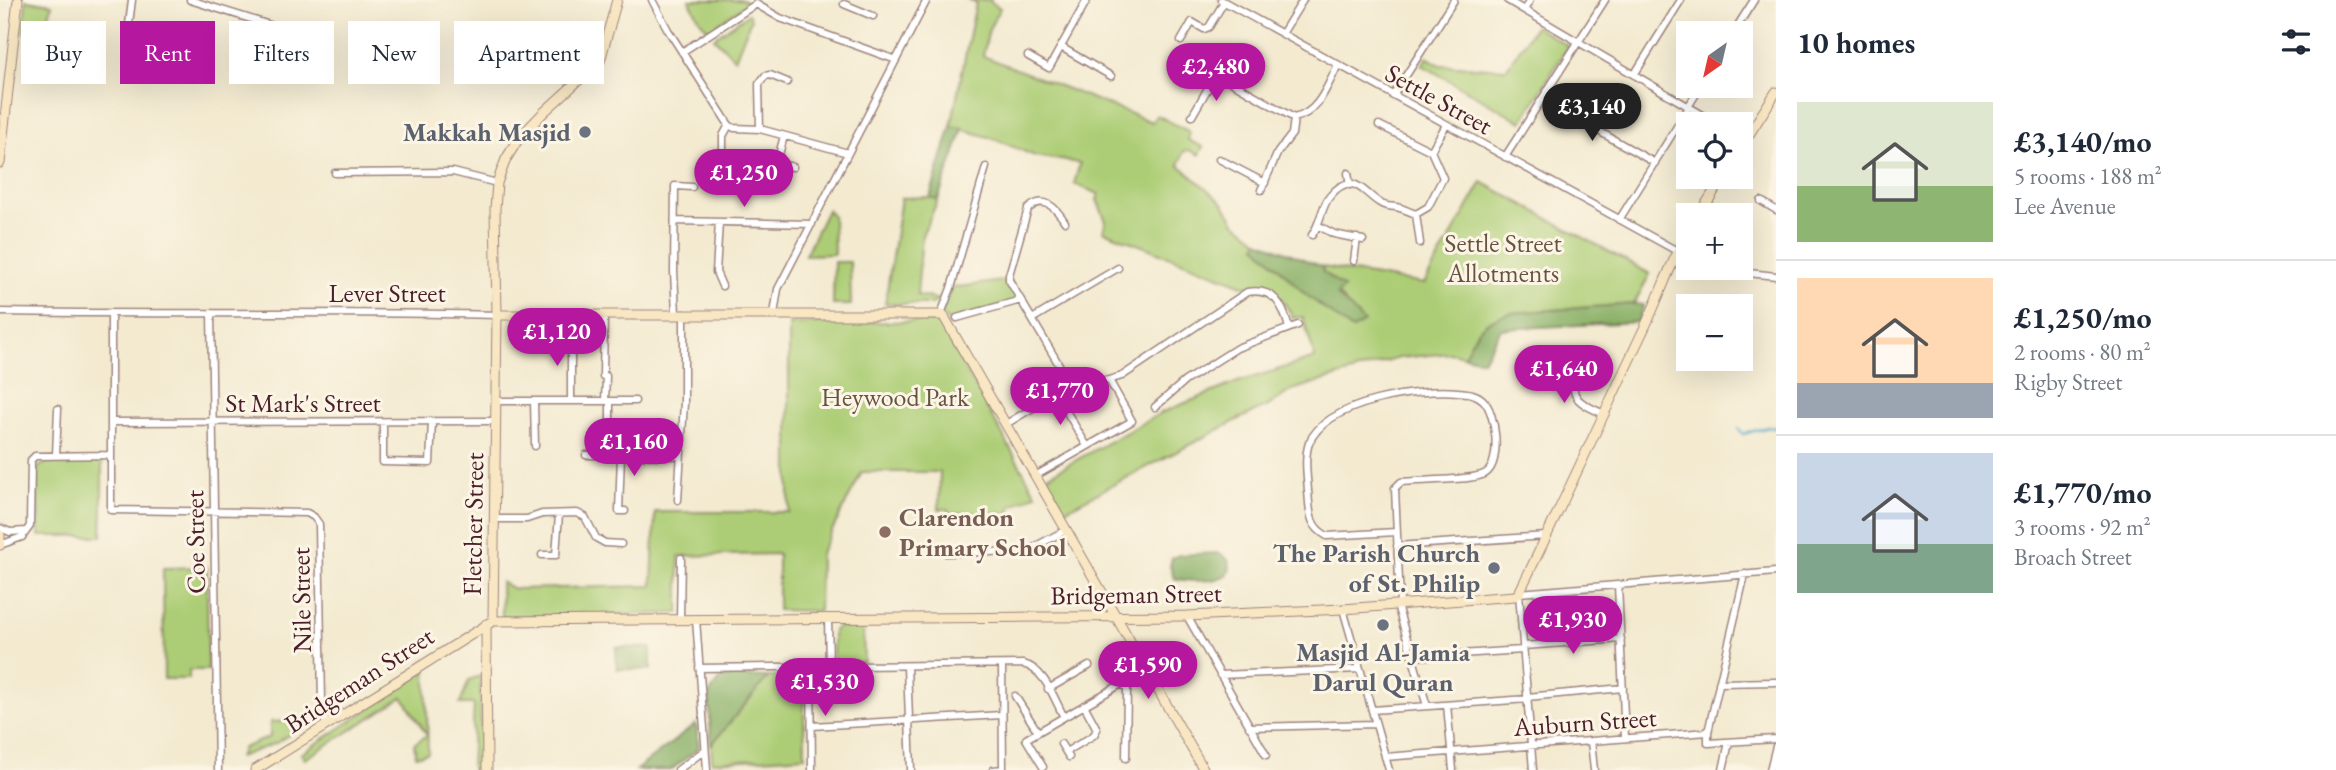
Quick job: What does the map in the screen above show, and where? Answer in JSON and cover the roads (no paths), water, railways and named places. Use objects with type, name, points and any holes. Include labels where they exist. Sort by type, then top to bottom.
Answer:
[{"type":"street","points":[[0,163],[18,0]]},
{"type":"street","points":[[129,21],[132,0]]},
{"type":"street","points":[[190,0],[257,21]]},
{"type":"street","points":[[335,173],[453,172],[497,183],[506,159],[519,138],[600,61],[617,0]]},
{"type":"street","points":[[652,0],[729,125],[734,128],[760,129],[848,153]]},
{"type":"street","points":[[774,314],[778,289],[927,0]]},
{"type":"street","points":[[1282,34],[1303,0]]},
{"type":"street","points":[[1393,96],[1454,0]]},
{"type":"street","points":[[1507,0],[1697,112]]},
{"type":"street","points":[[1524,10],[1530,0]]},
{"type":"street","points":[[1505,157],[1605,0]]},
{"type":"street","points":[[1634,75],[1681,0]]},
{"type":"street","points":[[1741,21],[1754,0]]},
{"type":"street","points":[[1028,56],[1049,68],[1083,1]]},
{"type":"street","points":[[1181,41],[1192,22],[1205,29],[1209,27],[1222,1]]},
{"type":"street","name":"Settle Street","points":[[1222,1],[1676,251]]},
{"type":"street","points":[[682,52],[755,4],[780,18],[896,60]]},
{"type":"street","points":[[844,4],[853,4],[873,16]]},
{"type":"street","points":[[1061,47],[1111,76]]},
{"type":"street","points":[[1207,68],[1294,118],[1308,114],[1315,107],[1338,65]]},
{"type":"street","points":[[1192,116],[1201,108],[1216,74]]},
{"type":"street","points":[[760,129],[759,84],[765,76],[770,75],[787,82]]},
{"type":"street","points":[[1753,127],[1776,92]]},
{"type":"street","points":[[1619,220],[1694,98]]},
{"type":"street","points":[[1542,99],[1655,163]]},
{"type":"street","points":[[1261,190],[1278,152],[1292,134],[1294,118]]},
{"type":"street","points":[[723,174],[723,136],[729,125]]},
{"type":"street","points":[[1379,125],[1431,151],[1443,173],[1443,183],[1428,207],[1416,214]]},
{"type":"street","points":[[1431,151],[1446,125]]},
{"type":"street","points":[[777,162],[784,136]]},
{"type":"street","points":[[1219,159],[1232,161],[1265,183]]},
{"type":"street","points":[[763,160],[793,167]]},
{"type":"street","points":[[986,167],[941,314],[1204,770]]},
{"type":"street","points":[[1348,173],[1350,185]]},
{"type":"street","name":"Fletcher Street","points":[[487,770],[494,519],[497,183]]},
{"type":"street","points":[[1312,235],[1319,226],[1331,195],[1350,185],[1364,189],[1382,205],[1416,214]]},
{"type":"street","points":[[678,500],[684,402],[675,186],[692,187]]},
{"type":"street","points":[[1761,201],[1774,206]]},
{"type":"street","points":[[1065,222],[1054,206],[1047,202],[1033,204],[1028,209],[1009,275],[1020,300],[1071,385]]},
{"type":"street","points":[[1416,214],[1420,243]]},
{"type":"street","points":[[675,221],[812,224]]},
{"type":"street","points":[[719,222],[716,272],[722,286]]},
{"type":"street","points":[[1319,226],[1334,234],[1360,239],[1354,261]]},
{"type":"street","points":[[1533,770],[1519,593],[1647,323],[1676,251]]},
{"type":"street","points":[[707,257],[717,258]]},
{"type":"street","points":[[1032,319],[1118,268]]},
{"type":"street","points":[[1753,272],[1776,276]]},
{"type":"street","points":[[1006,424],[1082,380],[1109,380],[1122,376],[1247,292],[1262,291],[1271,294],[1283,307],[1289,328]]},
{"type":"street","points":[[957,318],[1020,300]]},
{"type":"street","points":[[966,304],[970,315]]},
{"type":"street","name":"Lever Street","points":[[0,312],[941,314]]},
{"type":"street","name":"Coe Street","points":[[211,313],[218,770]]},
{"type":"street","points":[[111,314],[111,510],[214,511]]},
{"type":"street","points":[[604,314],[603,376],[606,376],[610,455]]},
{"type":"street","points":[[1156,407],[1189,378],[1237,348],[1298,325]]},
{"type":"street","points":[[570,334],[571,401]]},
{"type":"street","points":[[1524,366],[1536,369],[1584,362]]},
{"type":"street","points":[[1571,363],[1574,397],[1581,404],[1604,414]]},
{"type":"street","points":[[1035,476],[1132,421],[1109,380]]},
{"type":"street","points":[[1396,532],[1326,536],[1317,531],[1310,521],[1306,456],[1310,442],[1328,421],[1370,402],[1432,391],[1472,393],[1479,396],[1492,414],[1495,452],[1492,467],[1478,477],[1401,482],[1393,493],[1396,532],[1397,546],[1399,604],[1427,706]]},
{"type":"street","points":[[1056,394],[1087,446]]},
{"type":"street","points":[[495,401],[635,401]]},
{"type":"street","points":[[534,401],[535,446]]},
{"type":"street","points":[[56,455],[58,409]]},
{"type":"street","name":"St Mark's Street","points":[[111,422],[495,421]]},
{"type":"street","points":[[383,422],[383,462],[430,463],[432,422]]},
{"type":"street","points":[[0,535],[0,545],[22,537],[31,523],[30,460],[35,456],[111,455]]},
{"type":"street","points":[[586,455],[679,456]]},
{"type":"street","points":[[621,455],[619,510],[625,511]]},
{"type":"street","name":"Nile Street","points":[[214,511],[307,513],[319,524],[322,704],[326,726]]},
{"type":"street","points":[[494,519],[527,519],[542,514],[581,514],[596,538],[605,543],[621,544]]},
{"type":"street","points":[[542,555],[556,555],[559,514]]},
{"type":"street","points":[[0,528],[18,533],[26,531]]},
{"type":"street","points":[[946,553],[1027,551],[1066,530]]},
{"type":"street","points":[[1397,546],[1547,536]]},
{"type":"street","points":[[680,619],[681,558]]},
{"type":"street","name":"Bridgeman Street","points":[[259,769],[490,622],[1187,616],[1513,597],[1519,593],[1776,572]]},
{"type":"street","points":[[1708,732],[1745,574]]},
{"type":"street","points":[[1618,584],[1625,738]]},
{"type":"street","points":[[1343,609],[1389,770]]},
{"type":"street","points":[[1187,616],[1266,755]]},
{"type":"street","points":[[828,618],[829,667]]},
{"type":"street","points":[[696,619],[707,770]]},
{"type":"street","points":[[1413,657],[1621,639]]},
{"type":"street","points":[[1073,663],[1079,672]]},
{"type":"street","points":[[993,770],[1003,769],[1002,665]]},
{"type":"street","points":[[699,668],[1030,666],[1041,676],[1064,717]]},
{"type":"street","points":[[1048,689],[1089,666]]},
{"type":"street","points":[[811,667],[812,770]]},
{"type":"street","points":[[907,667],[911,770]]},
{"type":"street","points":[[1220,675],[1360,669]]},
{"type":"street","points":[[1719,683],[1776,682]]},
{"type":"street","points":[[1043,767],[1026,739],[1123,683],[1127,689],[1126,758]]},
{"type":"street","points":[[1372,710],[1623,688]]},
{"type":"street","points":[[1016,701],[1038,732]]},
{"type":"street","points":[[1061,744],[1068,754],[1097,729],[1084,705]]},
{"type":"street","points":[[1447,705],[1453,770]]},
{"type":"street","points":[[812,726],[1002,715]]},
{"type":"street","points":[[1249,727],[1376,724]]},
{"type":"street","name":"Auburn Street","points":[[1385,757],[1708,732],[1708,743],[1729,742]]},
{"type":"street","points":[[1723,770],[1729,742],[1776,738]]},
{"type":"street","points":[[1591,741],[1594,770]]},
{"type":"street","points":[[1770,770],[1776,746]]},
{"type":"street","points":[[678,770],[705,750]]},
{"type":"waterway","points":[[1738,428],[1743,434],[1768,427],[1776,428]]},
{"type":"place","name":"Makkah Masjid","points":[[585,132]]},
{"type":"place","name":"Clarendon Primary School","points":[[885,532]]},
{"type":"place","name":"The Parish Church of St. Philip","points":[[1494,568]]},
{"type":"place","name":"Masjid Al-Jamia Darul Quran","points":[[1383,625]]},
{"type":"park label","name":"Settle Street Allotments","points":[[1503,258]]},
{"type":"park label","name":"Heywood Park","points":[[895,397]]}]
